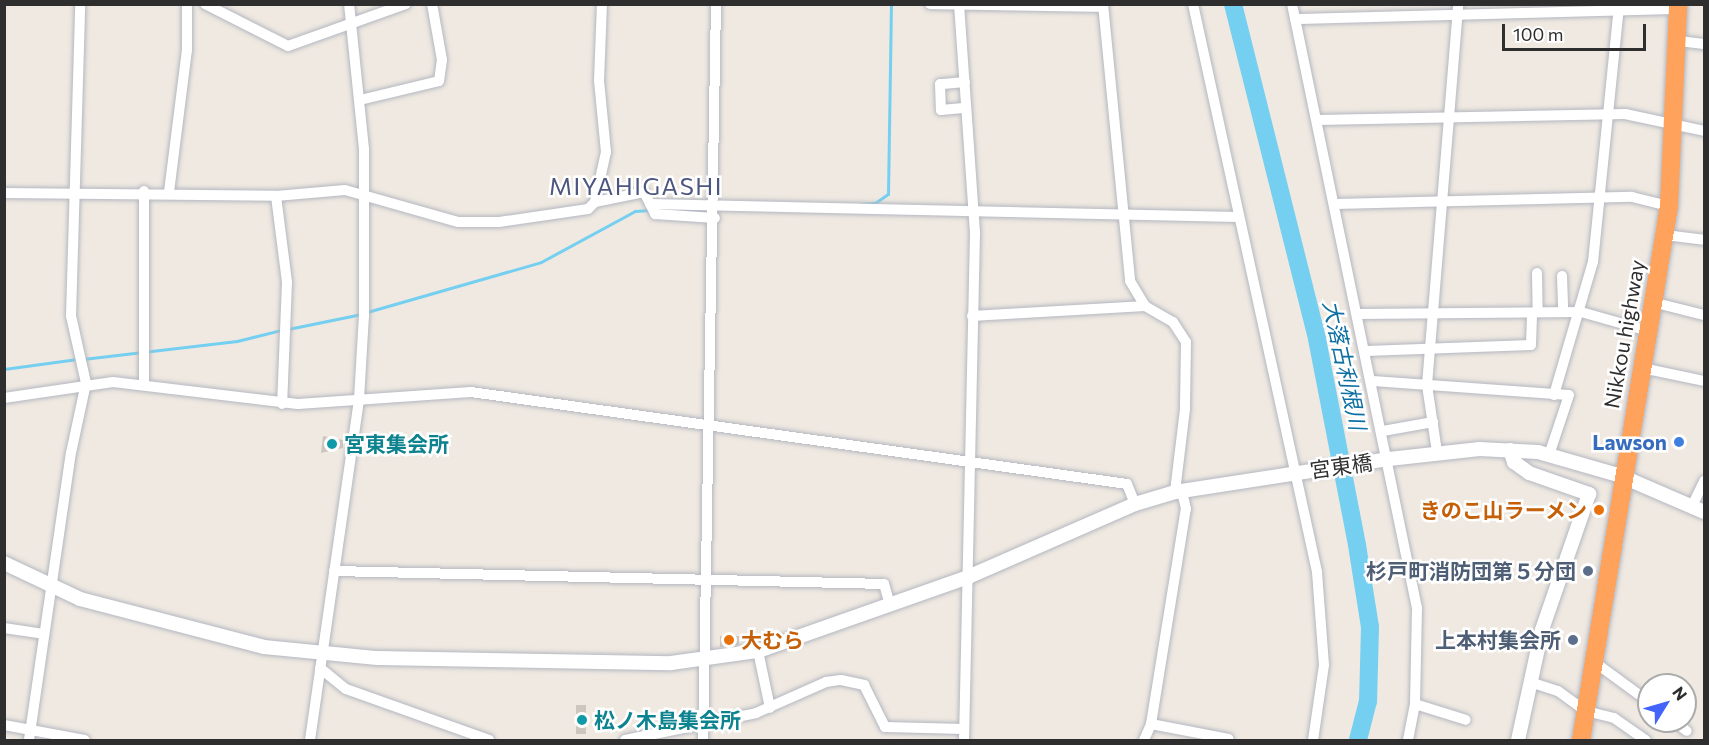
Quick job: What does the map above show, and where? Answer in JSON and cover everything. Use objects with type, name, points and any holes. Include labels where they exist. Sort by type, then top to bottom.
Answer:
[{"type":"highway","name":"Nikkou highway","points":[[1581,741],[1621,476],[1669,206],[1679,40],[1678,7]]},
{"type":"street","points":[[30,735],[51,589],[86,383],[71,316],[77,192],[81,4]]},
{"type":"street","points":[[169,192],[187,50],[187,4]]},
{"type":"street","points":[[205,4],[288,46],[349,28],[406,4]]},
{"type":"street","points":[[310,741],[359,399],[364,313],[366,193],[360,100],[349,28],[349,4]]},
{"type":"street","points":[[360,100],[439,81],[442,60],[432,4]]},
{"type":"street","points":[[596,202],[606,152],[599,81],[602,4]]},
{"type":"street","points":[[704,741],[715,213],[716,4]]},
{"type":"street","points":[[930,4],[1103,6],[1130,281],[1145,306],[1173,322],[1186,342],[1185,408],[1179,492],[1186,509],[1151,724],[1144,741]]},
{"type":"street","points":[[1193,4],[1317,572],[1324,632],[1313,741]]},
{"type":"street","points":[[1292,4],[1373,381],[1417,608],[1415,704],[1408,741]]},
{"type":"street","points":[[625,741],[770,708],[826,682],[842,680],[864,685],[885,728],[964,735],[974,214],[959,6]]},
{"type":"street","points":[[1295,19],[1458,10],[1678,7]]},
{"type":"street","points":[[1554,395],[1581,312],[1593,262],[1619,9]]},
{"type":"street","points":[[1437,452],[1427,385],[1458,10]]},
{"type":"street","points":[[1679,40],[1704,44]]},
{"type":"street","points":[[965,82],[940,84],[941,110],[966,108]]},
{"type":"street","points":[[1317,120],[1625,114],[1675,127],[1704,131]]},
{"type":"street","points":[[4,193],[144,191],[276,196],[345,190],[366,193],[458,222],[499,222],[588,209],[596,202],[644,192],[655,214],[1238,217]]},
{"type":"street","points":[[144,191],[144,385]]},
{"type":"street","points":[[276,196],[287,282],[282,404]]},
{"type":"street","points":[[1335,204],[1632,197],[1669,206]]},
{"type":"street","points":[[1665,235],[1704,240]]},
{"type":"street","points":[[1366,351],[1531,345],[1537,273]]},
{"type":"street","points":[[1562,276],[1563,312]]},
{"type":"street","points":[[1652,302],[1704,315]]},
{"type":"street","points":[[972,316],[1145,306]]},
{"type":"street","points":[[1358,314],[1581,312],[1648,331]]},
{"type":"street","points":[[1642,368],[1704,381]]},
{"type":"street","points":[[1373,381],[1569,395],[1549,455]]},
{"type":"street","points":[[4,398],[86,383],[144,385],[282,404],[471,392],[1127,484],[1135,504]]},
{"type":"street","points":[[1383,431],[1432,422]]},
{"type":"street","points":[[1510,450],[1514,462],[1529,473],[1589,494],[1542,630],[1518,741]]},
{"type":"street","name":"宮東橋","points":[[4,563],[51,589],[321,662],[705,661],[758,651],[968,577],[1135,504],[1179,492],[1294,473],[1437,452],[1510,450],[1549,455],[1621,476],[1698,509]]},
{"type":"street","points":[[1698,509],[1704,481]]},
{"type":"street","points":[[334,571],[884,584],[891,605]]},
{"type":"street","points":[[4,628],[44,634]]},
{"type":"street","points":[[758,651],[770,708]]},
{"type":"street","points":[[1593,661],[1637,693]]},
{"type":"street","points":[[321,662],[346,688],[489,741]]},
{"type":"street","points":[[1530,682],[1558,691],[1586,711],[1614,718],[1646,741]]},
{"type":"street","points":[[1415,704],[1466,720]]},
{"type":"street","points":[[1151,724],[1229,740]]},
{"type":"street","points":[[4,725],[30,735],[85,741]]},
{"type":"building","name":"宮東集会所","points":[[323,436],[343,440],[343,448],[321,453]]},
{"type":"building","name":"大むら","points":[[720,636],[739,636],[739,645],[720,647]]},
{"type":"building","name":"松ノ木島集会所","points":[[576,705],[586,705],[586,734],[576,734]]},
{"type":"waterway","points":[[860,204],[875,203],[888,194],[891,4]]},
{"type":"waterway","name":"大落古利根川","points":[[1233,4],[1317,339],[1357,545],[1370,627],[1368,701],[1358,740]]},
{"type":"waterway","points":[[367,312],[541,262],[635,211],[650,210]]},
{"type":"waterway","points":[[288,329],[361,314]]},
{"type":"waterway","points":[[83,359],[237,341],[281,330]]},
{"type":"waterway","points":[[4,369],[77,359]]},
{"type":"place","name":"Lawson","points":[[1679,442]]},
{"type":"place","name":"宮東集会所","points":[[332,444]]},
{"type":"place","name":"きのこ山ラーメン","points":[[1599,510]]},
{"type":"place","name":"杉戸町消防団第５分団","points":[[1588,571]]},
{"type":"place","name":"大むら","points":[[729,640]]},
{"type":"place","name":"上本村集会所","points":[[1573,640]]},
{"type":"place","name":"松ノ木島集会所","points":[[582,720]]},
{"type":"district","name":"MIYAHIGASHI","points":[[636,186]]}]
